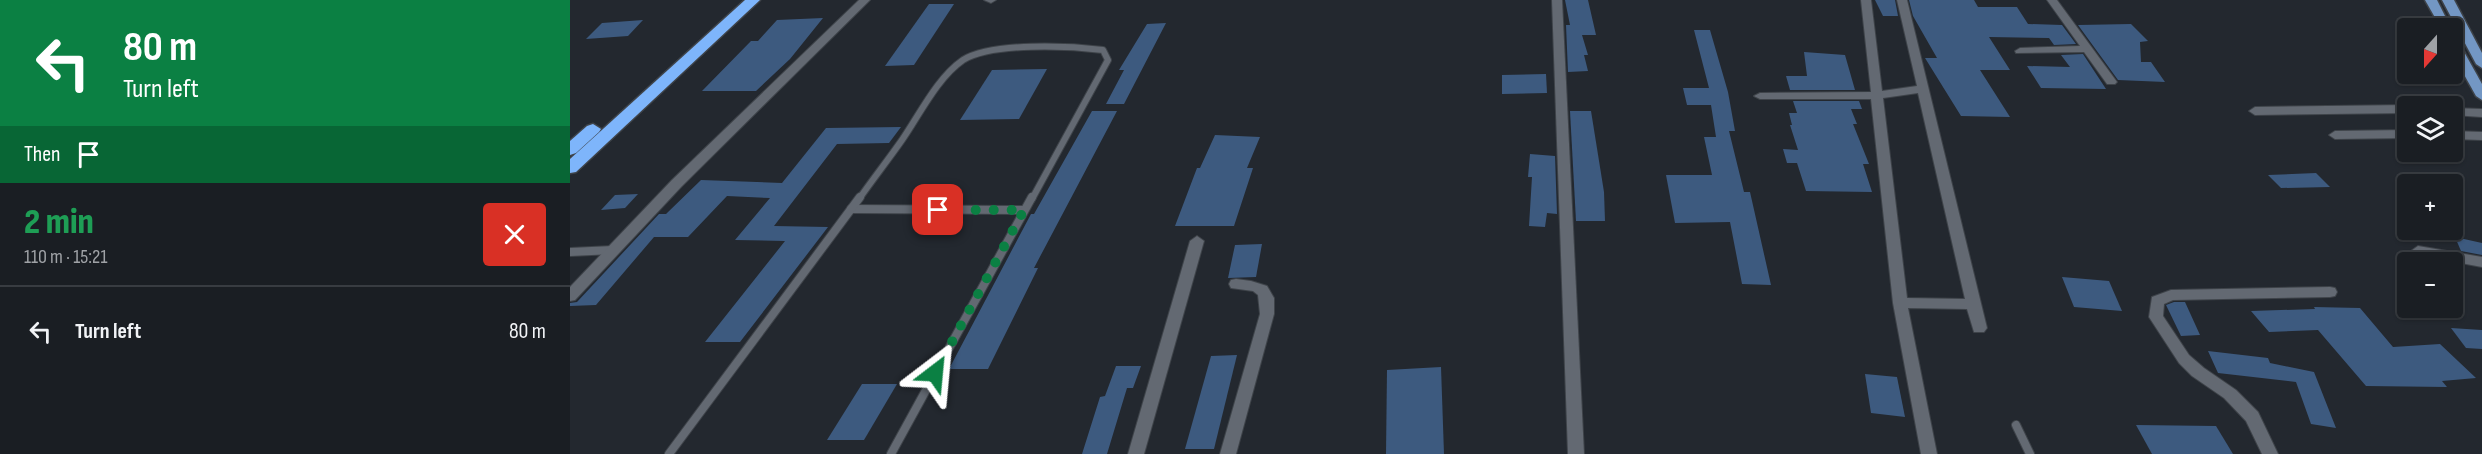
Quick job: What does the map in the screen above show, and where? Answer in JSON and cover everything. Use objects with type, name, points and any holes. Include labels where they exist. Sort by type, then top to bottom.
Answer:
[{"type":"highway","points":[[570,150],[740,0]]},
{"type":"highway","points":[[570,168],[753,0]]},
{"type":"main road","points":[[2431,0],[2441,18]]},
{"type":"main road","points":[[2448,0],[2481,61]]},
{"type":"main road","points":[[2463,61],[2482,96]]},
{"type":"street","points":[[570,296],[677,183],[865,0]]},
{"type":"street","points":[[1557,0],[1576,454]]},
{"type":"street","points":[[1866,0],[1900,303],[1929,454]]},
{"type":"street","points":[[1902,0],[1979,328]]},
{"type":"street","points":[[2052,0],[2111,82]]},
{"type":"street","points":[[2020,51],[2087,49]]},
{"type":"street","points":[[1760,96],[1877,95],[1923,89]]},
{"type":"street","points":[[2255,111],[2397,110]]},
{"type":"street","points":[[2463,112],[2482,113]]},
{"type":"street","points":[[2335,135],[2397,134]]},
{"type":"street","points":[[2463,135],[2482,136]]},
{"type":"street","points":[[1136,454],[1197,241]]},
{"type":"street","points":[[2418,251],[2482,262]]},
{"type":"street","points":[[1228,454],[1267,314],[1269,299],[1264,290],[1256,286],[1236,284]]},
{"type":"street","points":[[2270,454],[2252,417],[2230,393],[2198,372],[2184,359],[2156,316],[2157,301],[2171,295],[2330,292]]},
{"type":"street","points":[[1900,303],[1974,304]]},
{"type":"lane","points":[[669,454],[955,67],[966,58],[978,53],[1000,49],[1104,50],[1108,60],[891,454]]},
{"type":"lane","points":[[851,209],[1024,210]]},
{"type":"lane","points":[[570,252],[613,250]]},
{"type":"lane","points":[[2016,425],[2030,454]]},
{"type":"building","points":[[1565,0],[1588,0],[1596,35],[1582,35],[1588,55],[1584,55],[1588,71],[1568,72],[1566,25],[1570,25]]},
{"type":"building","points":[[1875,0],[1895,0],[1898,16],[1883,16]]},
{"type":"building","points":[[1909,0],[1974,0],[1978,7],[2017,7],[2028,24],[2062,25],[2076,44],[2054,45],[2049,38],[1989,37],[2010,70],[1980,70],[2010,117],[1961,116],[1925,58],[1937,58],[1913,16]]},
{"type":"building","points":[[929,4],[954,4],[914,65],[885,66]]},
{"type":"building","points":[[823,18],[790,59],[756,91],[702,91],[751,41],[758,41],[777,20]]},
{"type":"building","points":[[643,20],[628,36],[586,39],[602,23]]},
{"type":"building","points":[[1166,23],[1124,104],[1106,104],[1124,70],[1119,70],[1147,24]]},
{"type":"building","points":[[2131,24],[2148,41],[2140,42],[2141,62],[2151,62],[2165,82],[2118,80],[2078,25]]},
{"type":"building","points":[[1694,30],[1710,30],[1728,92],[1735,131],[1729,131],[1744,192],[1750,192],[1771,285],[1742,284],[1730,222],[1675,223],[1666,175],[1712,175],[1704,137],[1716,137],[1711,105],[1687,105],[1683,88],[1709,88]]},
{"type":"building","points":[[1804,52],[1845,55],[1855,90],[1790,90],[1786,76],[1807,76]]},
{"type":"building","points":[[2083,54],[2106,89],[2041,88],[2027,66],[2070,67],[2061,55]]},
{"type":"building","points":[[1047,69],[1019,119],[960,120],[992,70]]},
{"type":"building","points":[[1546,74],[1547,93],[1502,94],[1502,75]]},
{"type":"building","points":[[1793,101],[1859,101],[1862,109],[1851,109],[1857,124],[1853,124],[1869,164],[1863,164],[1872,192],[1806,191],[1797,163],[1787,163],[1783,149],[1798,150],[1790,125],[1792,125],[1789,113],[1797,113]]},
{"type":"building","points":[[1092,111],[1117,111],[1034,268],[1038,268],[988,369],[949,369],[1031,214],[1034,214]]},
{"type":"building","points":[[1570,111],[1591,111],[1604,192],[1605,221],[1576,221]]},
{"type":"building","points":[[901,127],[889,143],[837,144],[774,226],[828,227],[740,342],[705,342],[785,241],[735,240],[770,198],[727,196],[688,237],[654,237],[596,305],[570,306],[570,303],[577,302],[659,214],[666,214],[701,180],[782,183],[826,128]]},
{"type":"building","points":[[1215,135],[1260,137],[1247,168],[1253,168],[1234,226],[1175,226],[1197,168],[1200,168]]},
{"type":"building","points":[[1530,154],[1555,156],[1557,214],[1547,213],[1545,227],[1529,226],[1532,177],[1528,177]]},
{"type":"building","points":[[2316,173],[2330,187],[2281,188],[2268,175]]},
{"type":"building","points":[[638,194],[625,208],[601,210],[615,195]]},
{"type":"building","points":[[2463,239],[2482,243],[2482,255],[2461,251],[2456,240]]},
{"type":"building","points":[[1262,244],[1256,277],[1228,278],[1235,245]]},
{"type":"building","points":[[2062,277],[2109,281],[2122,311],[2074,307]]},
{"type":"building","points":[[2185,302],[2200,335],[2181,336],[2166,305]]},
{"type":"building","points":[[2314,307],[2360,308],[2393,347],[2440,344],[2476,378],[2442,381],[2447,387],[2366,386],[2318,330],[2269,332],[2251,311],[2315,309]]},
{"type":"building","points":[[2451,328],[2482,330],[2482,349],[2466,348]]},
{"type":"building","points":[[2208,351],[2268,358],[2270,363],[2314,372],[2336,428],[2311,424],[2296,382],[2218,373]]},
{"type":"building","points":[[1237,355],[1214,449],[1185,449],[1211,356]]},
{"type":"building","points":[[1116,366],[1141,366],[1133,388],[1127,388],[1107,454],[1082,454],[1100,397],[1105,396]]},
{"type":"building","points":[[1441,367],[1444,454],[1386,454],[1387,370]]},
{"type":"building","points":[[1865,374],[1897,377],[1905,417],[1871,413]]},
{"type":"building","points":[[862,384],[897,384],[864,440],[827,440]]},
{"type":"building","points":[[2136,425],[2216,426],[2233,454],[2152,454]]},
{"type":"route","points":[[935,373],[1024,210],[938,210]]}]
